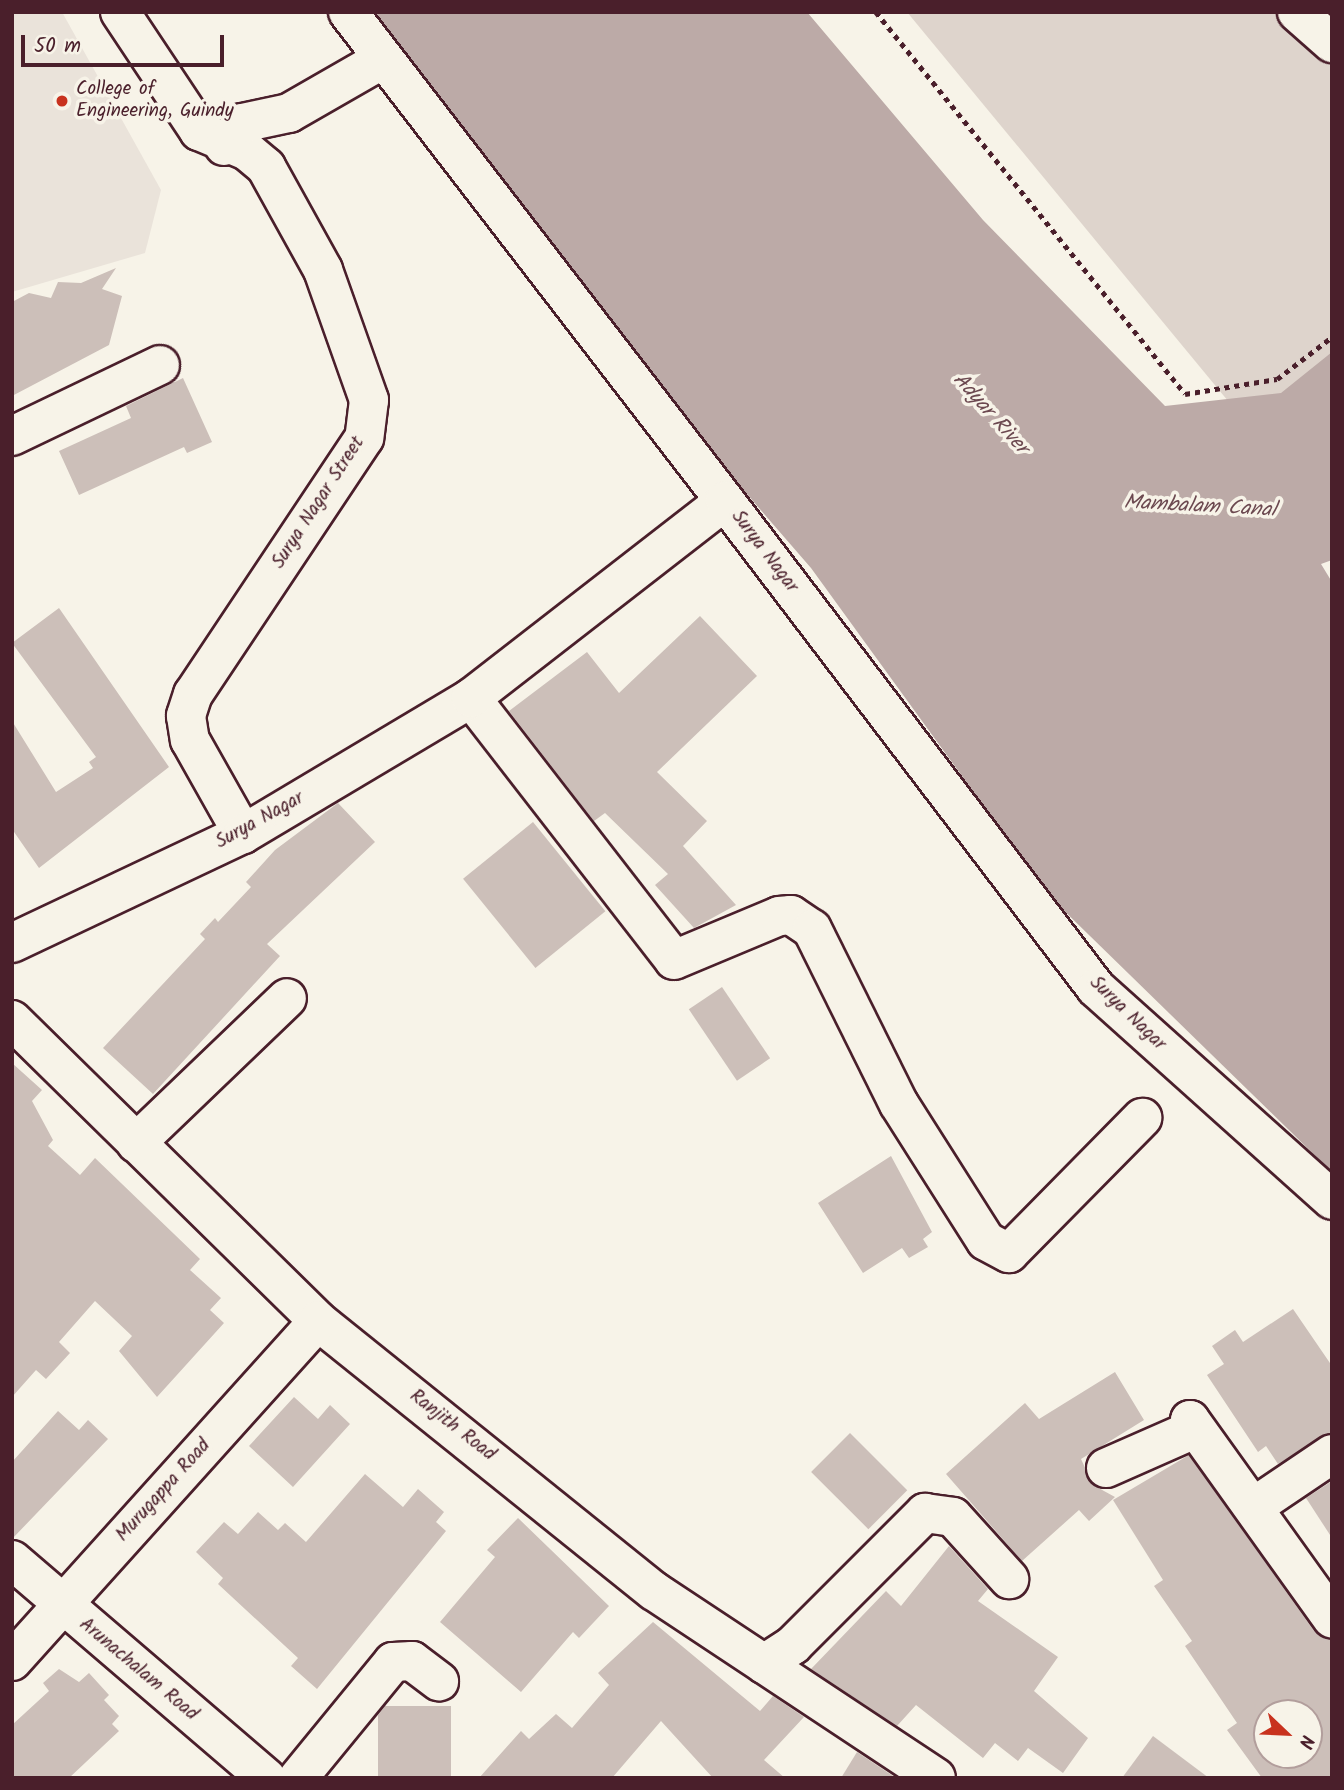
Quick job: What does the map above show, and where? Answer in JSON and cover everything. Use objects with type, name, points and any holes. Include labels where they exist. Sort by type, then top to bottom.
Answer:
[{"type":"street","name":"Surya Nagar Street","points":[[120,12],[166,89],[200,131],[225,146],[247,151],[266,167],[323,270],[369,400],[364,438],[193,694],[186,716],[190,740],[243,834]]},
{"type":"street","points":[[348,12],[381,60],[725,501]]},
{"type":"street","points":[[1297,12],[1332,43]]},
{"type":"street","points":[[225,146],[242,123],[289,113],[381,60]]},
{"type":"street","points":[[12,436],[160,365]]},
{"type":"street","name":"Surya Nagar","points":[[12,943],[243,834],[471,698],[725,501],[1096,988],[1332,1200]]},
{"type":"street","points":[[471,698],[674,960],[779,916],[791,915],[812,929],[899,1104],[986,1241],[1009,1253],[1142,1118]]},
{"type":"street","points":[[136,1143],[287,998]]},
{"type":"street","name":"Ranjith Road","points":[[12,1020],[318,1321],[654,1591],[936,1778]]},
{"type":"street","name":"Murugappa Road","points":[[12,1661],[318,1321]]},
{"type":"street","points":[[1106,1468],[1192,1430],[1189,1420],[1255,1506],[1332,1618]]},
{"type":"street","points":[[1255,1506],[1332,1454]]},
{"type":"street","points":[[764,1664],[793,1645],[925,1513],[953,1517],[1009,1578]]},
{"type":"street","name":"Arunachalam Road","points":[[12,1560],[60,1605],[266,1778]]},
{"type":"street","points":[[316,1771],[393,1662],[412,1661],[439,1681]]},
{"type":"path","points":[[876,12],[1185,394],[1277,379],[1332,337]]},
{"type":"shaded area","name":"College of Engineering, Guindy","points":[[12,12],[62,12],[161,190],[145,253],[12,292]]},
{"type":"shaded area","points":[[907,12],[1332,12],[1332,527]]},
{"type":"water","points":[[329,12],[807,12],[983,220],[1165,406],[1281,393],[1332,352],[1332,560],[1321,564],[1332,582],[1332,1172],[1049,896],[811,568]]},
{"type":"building","points":[[116,268],[102,289],[122,296],[109,345],[12,396],[12,302],[29,293],[51,298],[58,282],[81,283]]},
{"type":"building","points":[[183,378],[212,442],[187,453],[184,447],[79,495],[59,451],[131,418],[126,406]]},
{"type":"building","points":[[59,608],[169,767],[39,868],[12,829],[12,721],[56,792],[93,768],[89,762],[96,757],[12,643]]},
{"type":"building","points":[[700,616],[757,676],[657,772],[707,821],[683,846],[736,905],[694,928],[655,885],[668,874],[605,813],[594,821],[509,711],[587,652],[619,693]]},
{"type":"building","points":[[338,803],[375,842],[267,944],[280,956],[153,1094],[103,1048],[205,939],[200,934],[215,918],[218,922],[251,887],[246,882],[275,850]]},
{"type":"building","points":[[533,822],[605,911],[535,968],[463,879]]},
{"type":"building","points":[[722,987],[770,1058],[737,1081],[689,1009]]},
{"type":"building","points":[[12,1063],[42,1090],[32,1101],[53,1140],[48,1146],[80,1175],[95,1158],[200,1259],[190,1270],[221,1298],[210,1310],[224,1323],[157,1397],[119,1351],[132,1336],[95,1301],[59,1342],[70,1353],[46,1379],[36,1370],[12,1397]]},
{"type":"building","points":[[891,1156],[932,1232],[923,1239],[928,1247],[909,1258],[902,1248],[863,1273],[818,1203]]},
{"type":"building","points":[[1293,1309],[1332,1366],[1332,1432],[1278,1464],[1266,1446],[1258,1452],[1207,1375],[1224,1364],[1212,1346],[1235,1330],[1243,1342]]},
{"type":"building","points":[[1115,1372],[1144,1420],[1081,1459],[1093,1485],[1115,1497],[1089,1521],[1079,1510],[1022,1561],[946,1474],[1025,1403],[1039,1419]]},
{"type":"building","points":[[294,1397],[318,1419],[330,1405],[350,1424],[293,1487],[249,1446]]},
{"type":"building","points":[[58,1411],[79,1430],[88,1420],[108,1439],[12,1539],[12,1462]]},
{"type":"building","points":[[850,1433],[907,1490],[868,1529],[811,1472]]},
{"type":"building","points":[[1189,1455],[1314,1631],[1332,1640],[1332,1778],[1262,1778],[1255,1769],[1323,1769],[1323,1699],[1253,1699],[1253,1766],[1227,1730],[1237,1723],[1185,1646],[1192,1641],[1154,1586],[1163,1580],[1113,1500]]},
{"type":"building","points":[[365,1474],[403,1507],[418,1489],[444,1512],[436,1522],[446,1531],[317,1689],[291,1666],[298,1658],[218,1584],[223,1578],[196,1552],[224,1522],[238,1534],[258,1512],[278,1530],[285,1523],[306,1542]]},
{"type":"building","points":[[1332,1481],[1332,1538],[1306,1498]]},
{"type":"building","points":[[518,1518],[609,1606],[579,1638],[573,1632],[521,1692],[440,1622],[495,1557],[487,1550]]},
{"type":"building","points":[[949,1546],[988,1589],[978,1601],[1058,1657],[1034,1691],[1088,1738],[1063,1773],[1028,1748],[1018,1761],[995,1743],[983,1758],[916,1705],[897,1726],[811,1669],[886,1591],[901,1606]]},
{"type":"building","points":[[653,1622],[760,1711],[773,1696],[804,1717],[764,1760],[785,1778],[713,1778],[661,1721],[612,1778],[479,1778],[521,1731],[529,1739],[556,1714],[572,1728],[609,1685],[598,1673]]},
{"type":"building","points":[[59,1669],[79,1682],[89,1673],[109,1695],[104,1700],[119,1716],[112,1724],[119,1731],[69,1778],[12,1778],[12,1725],[49,1691],[43,1683]]},
{"type":"building","points":[[385,1706],[451,1706],[451,1776],[378,1778],[378,1715]]},
{"type":"building","points":[[1153,1736],[1209,1778],[1122,1778]]},
{"type":"building","points":[[857,1752],[896,1778],[841,1778]]},
{"type":"place","name":"College of Engineering, Guindy","points":[[62,101]]},
{"type":"water label","name":"Adyar River","points":[[990,414]]},
{"type":"water label","name":"Mambalam Canal","points":[[1200,507]]}]
